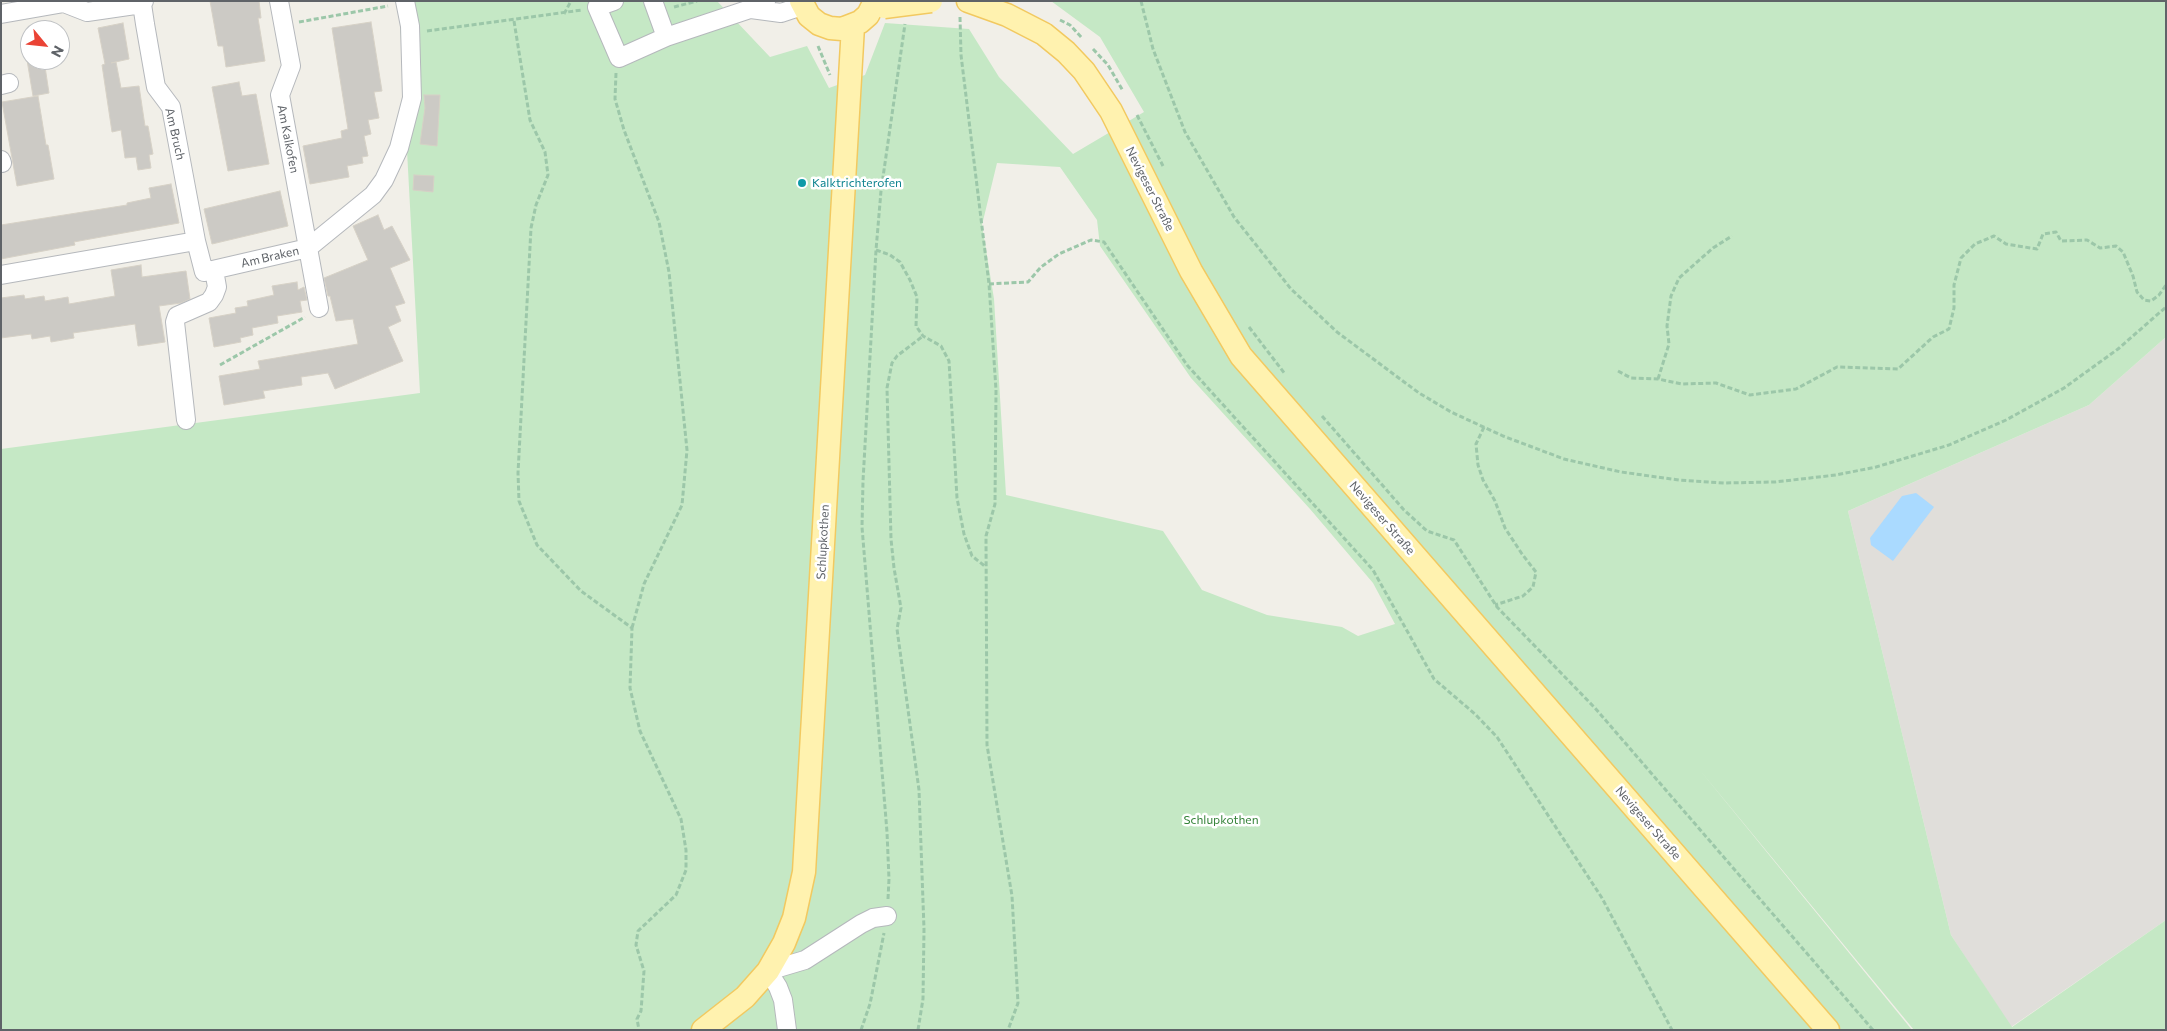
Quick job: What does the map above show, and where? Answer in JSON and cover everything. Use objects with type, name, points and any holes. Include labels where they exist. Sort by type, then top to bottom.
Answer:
[{"type":"main road","points":[[802,4],[809,16],[819,24],[822,34],[853,26],[877,6],[932,1]]},
{"type":"main road","name":"Nevigeser Straße","points":[[964,8],[1007,15],[1044,34],[1066,52],[1084,71],[1111,111],[1191,271],[1242,356],[1828,1030]]},
{"type":"main road","name":"Schlupkothen","points":[[703,1030],[745,996],[768,971],[784,943],[794,918],[804,872],[853,26]]},
{"type":"main road","name":"Schlupkothen","points":[[822,34],[836,45],[847,106]]},
{"type":"street","name":"Am Kalkofen","points":[[279,1],[291,66],[280,95],[320,308]]},
{"type":"street","name":"Am Braken","points":[[214,270],[308,248],[373,195],[384,180],[399,148],[412,98],[410,33],[405,1]]},
{"type":"street","points":[[614,1],[597,7],[619,58],[666,37],[750,9],[766,1]]},
{"type":"street","points":[[653,1],[666,37]]},
{"type":"street","points":[[1,14],[64,3],[87,12],[143,3]]},
{"type":"street","name":"Am Bruch","points":[[143,3],[156,87],[171,107],[196,241]]},
{"type":"street","points":[[750,9],[781,13],[802,4]]},
{"type":"street","points":[[1,275],[196,241],[204,272],[214,270],[216,286],[214,296],[209,302],[177,316],[174,322],[186,420]]},
{"type":"street","points":[[787,1030],[783,1000],[778,987],[768,971],[804,960],[861,924],[873,918],[887,916]]},
{"type":"path","points":[[410,33],[564,14],[572,1]]},
{"type":"path","points":[[668,1],[671,8],[697,1]]},
{"type":"path","points":[[1141,1],[1153,49],[1186,132],[1234,217],[1255,246],[1291,289],[1337,332],[1419,393],[1451,412],[1564,459],[1621,472],[1679,480],[1724,483],[1775,482],[1836,475],[1876,467],[1950,445],[2006,420],[2064,388],[2118,349],[2166,307]]},
{"type":"path","points":[[964,8],[961,55],[989,284],[996,390],[995,504],[986,536],[987,745],[1012,896],[1018,1003],[1008,1030]]},
{"type":"path","points":[[283,25],[373,9]]},
{"type":"path","points":[[1055,17],[1070,25],[1108,65],[1128,99]]},
{"type":"path","points":[[514,21],[530,120],[545,152],[548,175],[536,205],[531,228],[518,474],[519,501],[537,545],[581,591],[632,628]]},
{"type":"path","points":[[861,1030],[870,1004],[878,966],[887,916],[889,879],[887,832],[862,527],[863,481],[876,250],[885,159],[905,23]]},
{"type":"path","points":[[822,34],[822,50],[831,82]]},
{"type":"path","points":[[619,58],[615,99],[624,130],[659,222],[669,272],[687,450],[682,504],[644,584],[632,628],[630,688],[640,731],[681,819],[686,863],[686,870],[676,895],[638,931],[636,945],[644,971],[641,1011],[637,1019],[639,1030]]},
{"type":"path","points":[[1133,107],[1164,169]]},
{"type":"path","points":[[1618,371],[1631,378],[1658,379],[1682,384],[1716,383],[1750,395],[1796,389],[1837,367],[1898,369],[1933,337],[1949,329],[1954,308],[1954,285],[1962,258],[1975,244],[1994,236],[2006,244],[2037,249],[2043,234],[2056,232],[2061,241],[2087,240],[2100,248],[2116,246],[2123,252],[2134,276],[2137,292],[2144,300],[2151,301],[2159,295],[2166,285]]},
{"type":"path","points":[[1658,379],[1669,344],[1667,326],[1671,296],[1678,278],[1712,248],[1732,236]]},
{"type":"path","points":[[989,284],[1028,282],[1059,254],[1090,240],[1104,242],[1187,365],[1373,570],[1434,679],[1475,714],[1498,737],[1602,898],[1672,1030]]},
{"type":"path","points":[[876,250],[890,255],[900,262],[910,280],[918,307],[915,316],[916,326],[923,336],[940,346],[949,361],[957,498],[964,534],[972,556],[986,567]]},
{"type":"path","points":[[220,365],[320,308]]},
{"type":"path","points":[[1246,324],[1287,376]]},
{"type":"path","points":[[918,1030],[923,999],[924,929],[919,790],[897,630],[902,608],[894,568],[891,539],[887,388],[892,363],[897,356],[923,336]]},
{"type":"path","points":[[1318,411],[1404,510],[1426,531],[1454,540],[1495,604],[1595,708],[1872,1030]]},
{"type":"path","points":[[1484,427],[1476,444],[1478,464],[1483,480],[1495,501],[1505,528],[1536,572],[1533,587],[1522,596],[1495,604]]},
{"type":"shaded area","points":[[2166,337],[2166,920],[2011,1027],[1951,935],[1848,511],[2089,405]]},
{"type":"green space","points":[[399,1],[717,1],[770,57],[807,46],[829,88],[865,75],[885,23],[969,29],[999,77],[1073,154],[1144,112],[1100,37],[1051,1],[2166,1],[2166,337],[2089,405],[1848,511],[1951,935],[2012,1027],[2166,920],[2166,1030],[1914,1030],[1699,769],[1912,1030],[1,1030],[1,449],[420,393]],"holes":[[[997,163],[1060,167],[1097,220],[1100,246],[1191,378],[1310,509],[1373,583],[1395,624],[1358,636],[1342,627],[1267,615],[1202,590],[1163,531],[1006,495],[994,299],[982,225]]]},
{"type":"water","points":[[1916,493],[1934,507],[1893,561],[1871,545],[1870,538],[1902,496]]},
{"type":"building","points":[[210,1],[259,1],[261,18],[258,18],[265,61],[226,67],[223,46],[218,46]]},
{"type":"building","points":[[371,22],[382,91],[374,92],[379,118],[368,120],[371,134],[364,136],[368,156],[362,157],[363,163],[347,166],[349,177],[310,184],[303,146],[342,138],[341,131],[348,129],[332,28]]},
{"type":"building","points":[[123,23],[129,59],[111,63],[116,62],[121,88],[139,86],[145,126],[148,126],[153,154],[149,155],[151,168],[138,170],[136,157],[125,158],[121,130],[112,132],[102,65],[105,64],[98,28]]},
{"type":"building","points":[[29,70],[46,70],[49,93],[33,96]]},
{"type":"building","points":[[239,82],[242,96],[256,94],[269,164],[228,171],[212,87]]},
{"type":"building","points":[[424,95],[440,95],[437,146],[420,144],[425,108]]},
{"type":"building","points":[[38,96],[54,179],[17,186],[2,102]]},
{"type":"building","points":[[414,175],[434,176],[433,192],[413,190]]},
{"type":"building","points":[[171,184],[179,223],[74,242],[75,245],[1,259],[1,225],[127,205],[127,203],[151,198],[149,188]]},
{"type":"building","points":[[280,191],[288,226],[212,244],[204,209]]},
{"type":"building","points":[[378,215],[384,230],[392,226],[410,260],[390,268],[405,303],[395,306],[401,321],[388,327],[403,361],[335,389],[328,373],[301,377],[302,385],[263,391],[265,398],[224,405],[219,376],[260,369],[258,361],[358,344],[353,319],[336,321],[324,278],[368,260],[353,226]]},
{"type":"building","points":[[141,265],[142,277],[186,271],[190,299],[181,303],[159,306],[165,342],[138,346],[135,324],[73,333],[74,338],[51,342],[50,336],[32,339],[31,334],[1,338],[1,298],[24,295],[25,299],[44,296],[45,301],[68,297],[69,304],[115,296],[111,270]]},
{"type":"building","points":[[297,282],[298,290],[304,287],[307,300],[300,301],[302,312],[277,316],[278,323],[252,328],[253,335],[240,338],[241,342],[214,347],[209,318],[236,313],[235,308],[248,306],[247,301],[274,295],[272,286]]},
{"type":"place","name":"Kalktrichterofen","points":[[802,183]]}]
